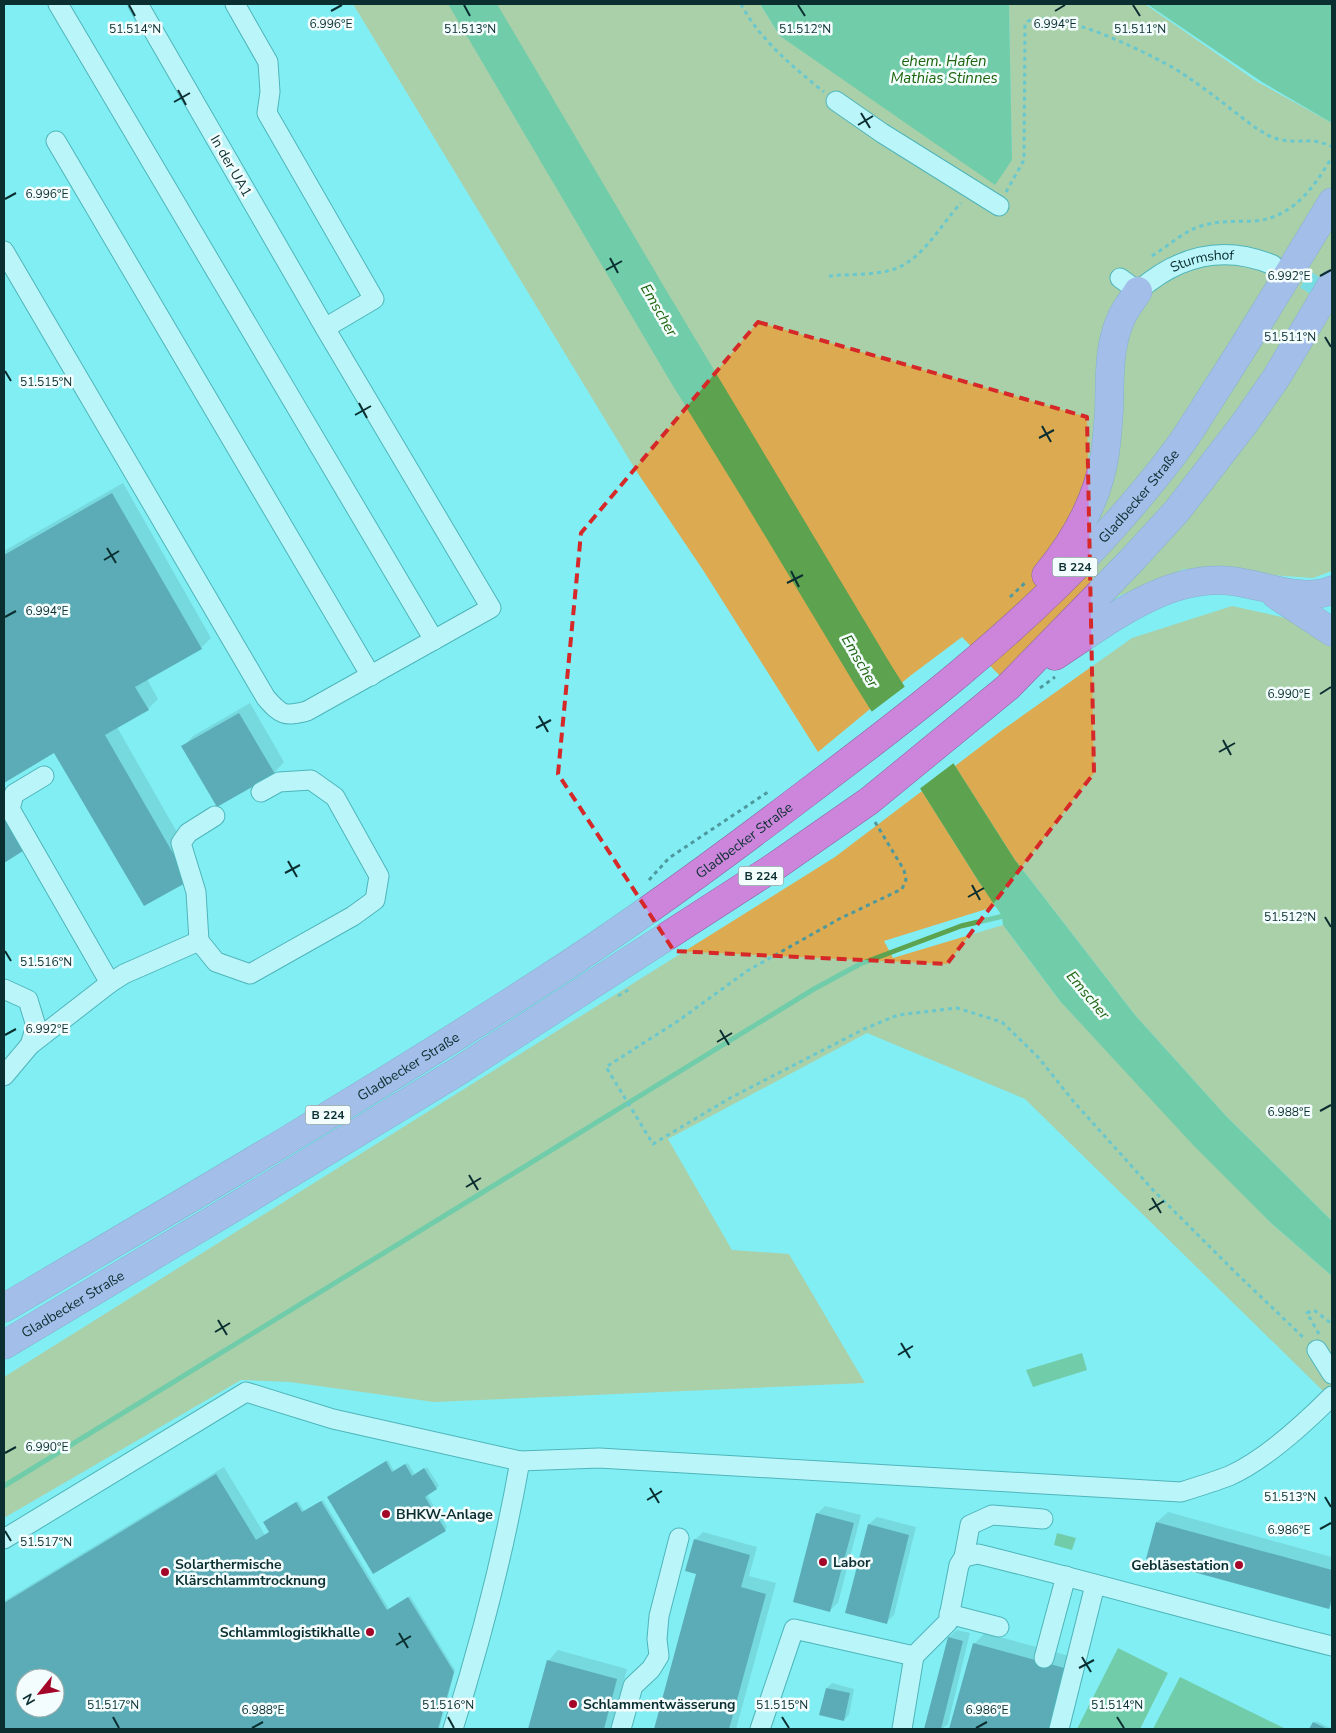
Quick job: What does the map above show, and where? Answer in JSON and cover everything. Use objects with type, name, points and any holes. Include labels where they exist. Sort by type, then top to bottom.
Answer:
[{"type":"highway","name":"Gladbecker Straße","points":[[4,1308],[242,1168],[550,977],[750,837],[946,684],[1056,588],[1105,536],[1166,464],[1184,440],[1244,346],[1332,202]]},
{"type":"highway","name":"Gladbecker Straße","points":[[4,1345],[457,1072],[761,876],[872,811],[966,723],[1008,688],[1130,562],[1194,490],[1276,378],[1332,284]]},
{"type":"highway","points":[[946,684],[1010,613],[1040,583],[1067,550],[1086,516],[1098,486],[1105,454],[1109,413],[1111,349],[1129,285]]},
{"type":"highway","points":[[1008,688],[1107,622],[1158,594],[1190,584],[1231,581],[1309,596],[1332,590]]},
{"type":"highway","points":[[1267,589],[1332,632]]},
{"type":"street","points":[[4,251],[266,698],[278,712],[292,715],[307,711],[434,640],[58,4]]},
{"type":"street","name":"In der UA1","points":[[138,4],[325,328],[491,608],[434,640]]},
{"type":"street","points":[[235,4],[268,62],[270,92],[267,113],[374,300],[325,328]]},
{"type":"street","points":[[836,102],[999,206]]},
{"type":"street","points":[[56,141],[371,676]]},
{"type":"street","name":"Sturmshof","points":[[1129,285],[1158,275],[1183,262],[1204,256],[1238,254],[1260,259],[1273,265]]},
{"type":"street","points":[[44,776],[14,794],[10,809],[110,983]]},
{"type":"street","points":[[215,816],[188,833],[181,844],[196,892],[200,940],[216,962],[250,974],[353,916],[375,900],[379,876],[335,797],[311,780],[279,782],[260,792]]},
{"type":"street","points":[[4,1076],[30,1045],[110,983],[124,974],[200,940]]},
{"type":"street","points":[[4,989],[28,1000],[36,1026],[30,1045]]},
{"type":"street","points":[[1317,1350],[1332,1374]]},
{"type":"street","points":[[4,1539],[246,1392],[333,1419],[520,1461],[598,1458],[1181,1492],[1229,1476],[1259,1459],[1310,1418],[1332,1396]]},
{"type":"street","points":[[453,1729],[474,1664],[511,1512],[520,1461]]},
{"type":"street","points":[[902,1729],[914,1656],[948,1622],[959,1566],[964,1556],[970,1525],[992,1516],[1043,1519]]},
{"type":"street","points":[[621,1729],[633,1686],[651,1669],[659,1656],[657,1639],[659,1616],[679,1538]]},
{"type":"street","points":[[964,1556],[978,1554],[1332,1646]]},
{"type":"street","points":[[1044,1658],[1066,1576]]},
{"type":"street","points":[[1059,1729],[1095,1584]]},
{"type":"street","points":[[949,1614],[1000,1627]]},
{"type":"street","points":[[760,1729],[794,1629],[914,1656]]},
{"type":"path","points":[[741,4],[762,36],[794,68],[836,102]]},
{"type":"path","points":[[999,206],[1024,160],[1025,29],[1027,18]]},
{"type":"path","points":[[1151,50],[1253,126],[1272,137],[1289,141],[1318,141],[1332,147]]},
{"type":"path","points":[[1174,242],[1204,225],[1221,222],[1256,221],[1272,217],[1287,210],[1298,203],[1310,191],[1332,158]]},
{"type":"path","points":[[830,276],[887,271],[901,266],[918,254],[974,190]]},
{"type":"path","points":[[1005,602],[1032,576]]},
{"type":"path","points":[[1037,691],[1059,674]]},
{"type":"path","points":[[647,883],[669,858],[775,787]]},
{"type":"path","points":[[872,811],[904,870],[906,880],[902,889],[831,923],[748,971],[678,1022],[606,1067],[652,1144],[730,1098],[864,1029],[898,1015],[958,1008],[1002,1022],[1038,1058],[1074,1102],[1153,1190],[1317,1350],[1323,1341],[1307,1313],[1314,1310],[1332,1324]]},
{"type":"highlighted area","points":[[758,322],[1087,417],[1094,773],[947,964],[674,951],[558,774],[581,533]]},
{"type":"shaded area","points":[[353,4],[760,4],[780,36],[826,67],[1012,160],[1009,4],[1145,4],[1256,81],[1332,123],[1332,571],[1313,578],[1184,569],[1119,596],[1006,682],[962,637],[910,676],[818,752],[703,570],[635,469]]},
{"type":"shaded area","points":[[1232,606],[1300,621],[1332,644],[1332,1221],[1226,1116],[1135,1015],[1015,860],[955,766],[1132,638]]},
{"type":"shaded area","points":[[922,791],[996,906],[884,941],[893,958],[1003,925],[1060,1001],[1271,1223],[1332,1276],[1332,1403],[1323,1391],[1025,1099],[867,1033],[668,1139],[732,1250],[789,1254],[865,1383],[434,1402],[290,1382],[241,1380],[4,1518],[4,1377],[835,857]]},
{"type":"water","name":"Emscher","points":[[448,4],[497,4],[891,665],[1015,860],[1135,1015],[1226,1116],[1332,1221],[1332,1276],[1271,1223],[1194,1146],[1060,1001],[1003,925],[1002,916],[855,685],[670,381]]},
{"type":"water","name":"ehem. Hafen Mathias Stinnes","points":[[760,4],[1009,4],[1012,160],[995,185],[780,36]]},
{"type":"water","points":[[1147,4],[1332,4],[1332,123],[1262,82]]},
{"type":"water","points":[[1082,1353],[1087,1370],[1033,1387],[1026,1370]]},
{"type":"water","points":[[1057,1533],[1076,1538],[1072,1550],[1054,1545]]},
{"type":"water","points":[[1118,1648],[1168,1673],[1140,1729],[1077,1729]]},
{"type":"water","points":[[1180,1677],[1286,1729],[1153,1729]]},
{"type":"pier","points":[[907,685],[955,762],[918,790],[870,713]]},
{"type":"building","points":[[112,493],[202,649],[135,687],[149,710],[105,735],[189,881],[144,906],[54,753],[4,783],[4,555]]},
{"type":"building","points":[[239,713],[275,774],[217,807],[181,746]]},
{"type":"building","points":[[4,818],[23,851],[4,863]]},
{"type":"building","name":"BHKW-Anlage","points":[[386,1461],[392,1472],[405,1464],[412,1476],[424,1468],[437,1489],[425,1497],[446,1531],[373,1574],[327,1497]]},
{"type":"building","name":"Solarthermische Klärschlammtrocknung","points":[[216,1474],[256,1540],[269,1532],[263,1522],[296,1502],[302,1512],[321,1501],[387,1610],[408,1597],[454,1672],[438,1729],[4,1729],[4,1603]]},
{"type":"building","name":"Labor","points":[[816,1513],[854,1523],[830,1612],[793,1602]]},
{"type":"building","name":"Gebläsestation","points":[[1156,1522],[1332,1570],[1332,1598],[1329,1609],[1146,1559]]},
{"type":"building","points":[[868,1524],[909,1535],[887,1624],[845,1613]]},
{"type":"building","points":[[694,1539],[750,1555],[741,1587],[766,1594],[729,1729],[654,1729],[696,1574],[685,1571]]},
{"type":"building","points":[[948,1637],[963,1641],[941,1729],[924,1729]]},
{"type":"building","points":[[973,1643],[1068,1669],[1051,1729],[949,1729]]},
{"type":"building","name":"Schlammentwässerung","points":[[547,1660],[617,1679],[604,1729],[528,1729]]},
{"type":"building","points":[[826,1688],[850,1693],[844,1721],[819,1715]]},
{"type":"building","points":[[1313,1722],[1327,1729],[1309,1729]]},
{"type":"waterway","points":[[4,1486],[814,989],[860,964],[961,926],[1008,915]]},
{"type":"tunnel","points":[[1279,267],[1308,281],[1332,298]]},
{"type":"place","name":"BHKW-Anlage","points":[[386,1514]]},
{"type":"place","name":"Labor","points":[[823,1562]]},
{"type":"place","name":"Gebläsestation","points":[[1239,1565]]},
{"type":"place","name":"Solarthermische Klärschlammtrocknung","points":[[165,1572]]},
{"type":"place","name":"Schlammlogistikhalle","points":[[370,1632]]},
{"type":"place","name":"Schlammentwässerung","points":[[573,1704]]}]
